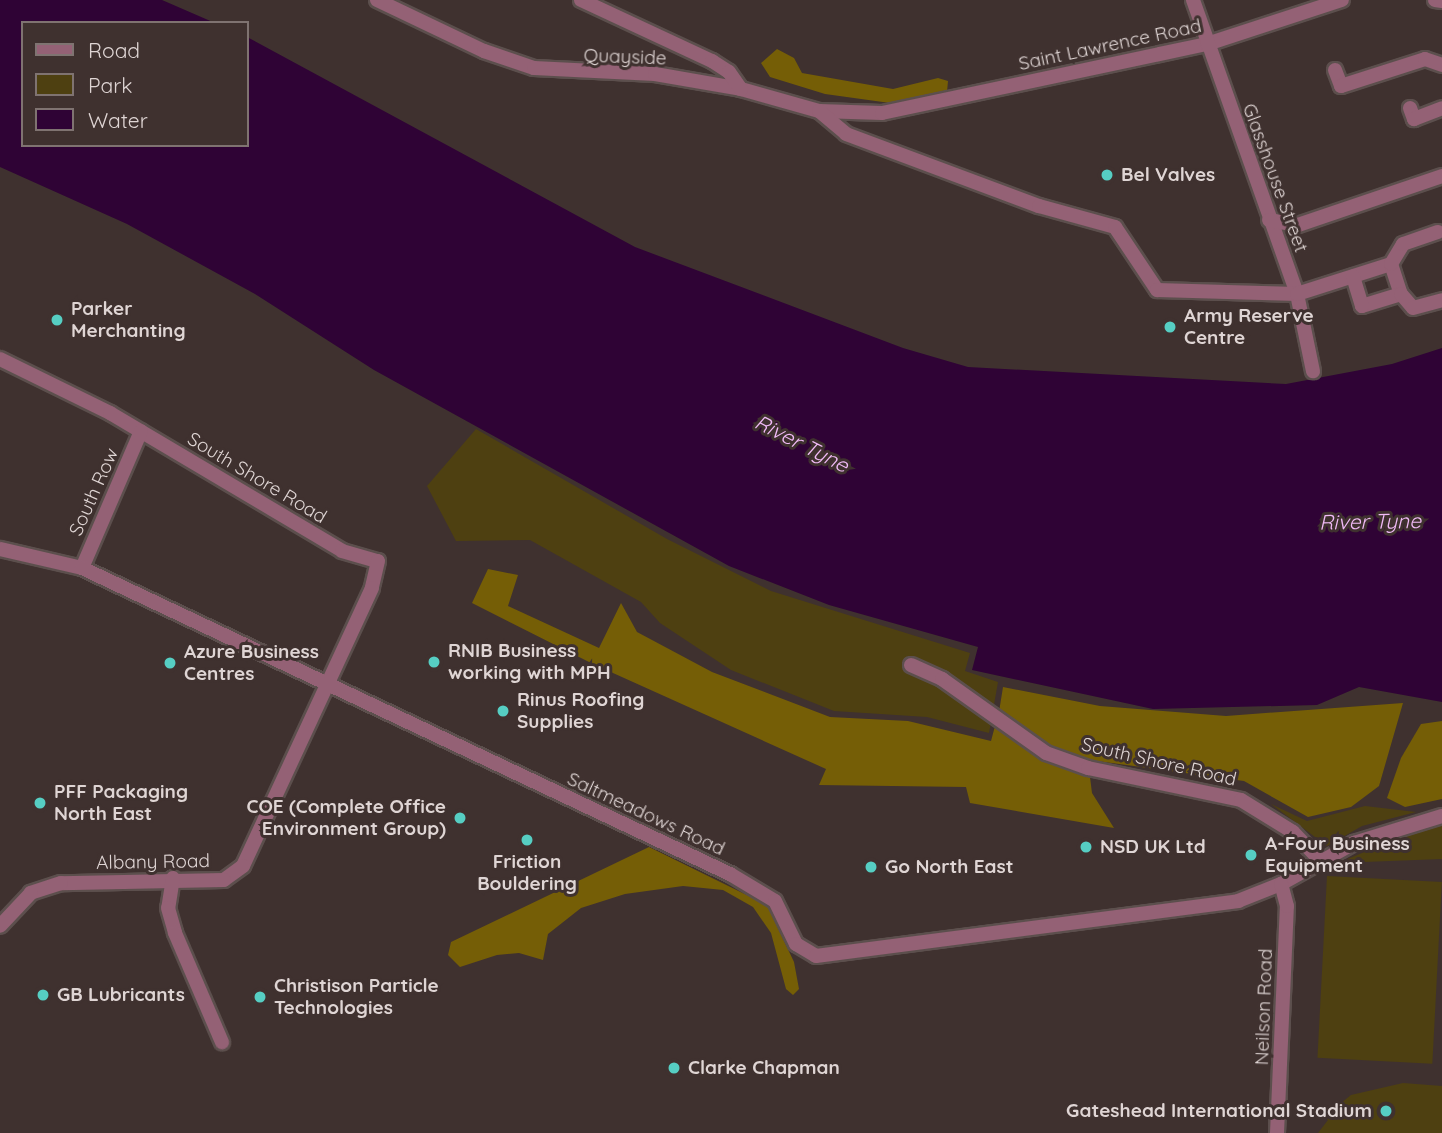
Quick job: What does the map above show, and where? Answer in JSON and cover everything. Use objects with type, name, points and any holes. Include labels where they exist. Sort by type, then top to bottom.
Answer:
[{"type":"street","name":"Quayside","points":[[377,0],[484,51],[534,68],[655,75],[741,89],[818,111],[882,113]]},
{"type":"street","points":[[581,0],[712,61],[729,72],[741,89]]},
{"type":"street","name":"Glasshouse Street","points":[[1193,0],[1297,294],[1313,371]]},
{"type":"street","name":"Saint Lawrence Road","points":[[882,113],[1207,44],[1342,0]]},
{"type":"street","points":[[1435,0],[1442,1]]},
{"type":"street","points":[[1335,70],[1343,91],[1425,59],[1442,65]]},
{"type":"street","points":[[1410,108],[1414,119],[1441,111]]},
{"type":"street","points":[[818,111],[846,134],[1039,206],[1115,227],[1157,290],[1297,294],[1391,264],[1403,244],[1438,232]]},
{"type":"street","points":[[1269,220],[1298,225],[1442,176]]},
{"type":"street","points":[[1391,264],[1401,294],[1413,308],[1442,300]]},
{"type":"street","points":[[1353,276],[1362,306],[1401,294]]},
{"type":"street","name":"South Shore Road","points":[[0,359],[141,431],[342,551],[378,561],[372,588],[327,684]]},
{"type":"street","name":"South Row","points":[[82,568],[141,431]]},
{"type":"street","name":"Saltmeadows Road","points":[[0,549],[82,568],[760,890],[782,910],[796,944],[816,956],[1238,901],[1281,884],[1375,835],[1442,816]]},
{"type":"street","name":"South Shore Road","points":[[911,665],[942,679],[1046,753],[1088,768],[1241,800],[1293,832],[1321,861]]},
{"type":"street","name":"Albany Road","points":[[0,926],[31,893],[61,883],[173,878],[224,880],[243,866],[327,684]]},
{"type":"street","points":[[173,878],[168,908],[175,933],[222,1042]]},
{"type":"street","name":"Neilson Road","points":[[1277,1133],[1287,906],[1281,884]]},
{"type":"green space","points":[[476,429],[667,539],[771,591],[970,653],[965,671],[998,682],[989,733],[927,717],[834,711],[731,670],[660,623],[641,602],[530,540],[456,541],[427,486]]},
{"type":"green space","points":[[1271,804],[1307,821],[1365,806],[1416,812],[1362,826],[1327,846]]},
{"type":"green space","points":[[1442,825],[1442,859],[1338,863],[1405,835]]},
{"type":"green space","points":[[1327,876],[1442,882],[1432,1064],[1317,1058]]},
{"type":"green space","name":"Gateshead International Stadium","points":[[1403,1083],[1442,1086],[1442,1133],[1318,1133],[1328,1120],[1325,1116],[1351,1095]]},
{"type":"shaded area","points":[[777,49],[794,58],[802,73],[893,89],[938,78],[948,81],[947,92],[890,103],[825,94],[770,77],[761,63]]},
{"type":"shaded area","points":[[488,569],[518,575],[508,606],[599,648],[621,603],[637,632],[712,672],[830,717],[908,721],[991,741],[995,726],[1090,777],[1092,793],[1114,828],[970,803],[966,787],[819,785],[826,769],[593,664],[472,603]]},
{"type":"shaded area","points":[[1003,687],[1100,706],[1226,716],[1403,703],[1379,786],[1351,807],[1308,817],[1244,781],[1075,758],[1037,740],[999,712]]},
{"type":"shaded area","points":[[1442,721],[1442,799],[1405,807],[1387,798],[1401,758],[1421,724]]},
{"type":"shaded area","points":[[649,847],[767,905],[794,962],[799,989],[793,995],[786,989],[771,933],[753,907],[723,890],[683,886],[625,894],[581,908],[548,934],[543,960],[519,953],[497,955],[460,967],[448,955],[451,942]]},
{"type":"water","name":"River Tyne","points":[[0,0],[162,0],[210,21],[21,21],[21,147],[248,147],[248,38],[635,247],[903,348],[968,367],[1286,384],[1392,364],[1442,348],[1442,702],[1359,687],[1317,705],[1153,709],[972,670],[978,647],[829,605],[729,566],[374,370],[255,294],[127,224],[0,167]]},
{"type":"place","name":"Bel Valves","points":[[1107,175]]},
{"type":"place","name":"Parker Merchanting","points":[[57,320]]},
{"type":"place","name":"Army Reserve Centre","points":[[1170,327]]},
{"type":"place","name":"RNIB Business working with MPH","points":[[434,662]]},
{"type":"place","name":"Azure Business Centres","points":[[170,663]]},
{"type":"place","name":"Rinus Roofing Supplies","points":[[503,711]]},
{"type":"place","name":"PFF Packaging North East","points":[[40,803]]},
{"type":"place","name":"COE (Complete Office Environment Group)","points":[[460,818]]},
{"type":"place","name":"Friction Bouldering","points":[[527,840]]},
{"type":"place","name":"NSD UK Ltd","points":[[1086,847]]},
{"type":"place","name":"A-Four Business Equipment","points":[[1251,855]]},
{"type":"place","name":"Go North East","points":[[871,867]]},
{"type":"place","name":"GB Lubricants","points":[[43,995]]},
{"type":"place","name":"Christison Particle Technologies","points":[[260,997]]},
{"type":"place","name":"Clarke Chapman","points":[[674,1068]]},
{"type":"place","name":"Gateshead International Stadium","points":[[1386,1111]]}]
